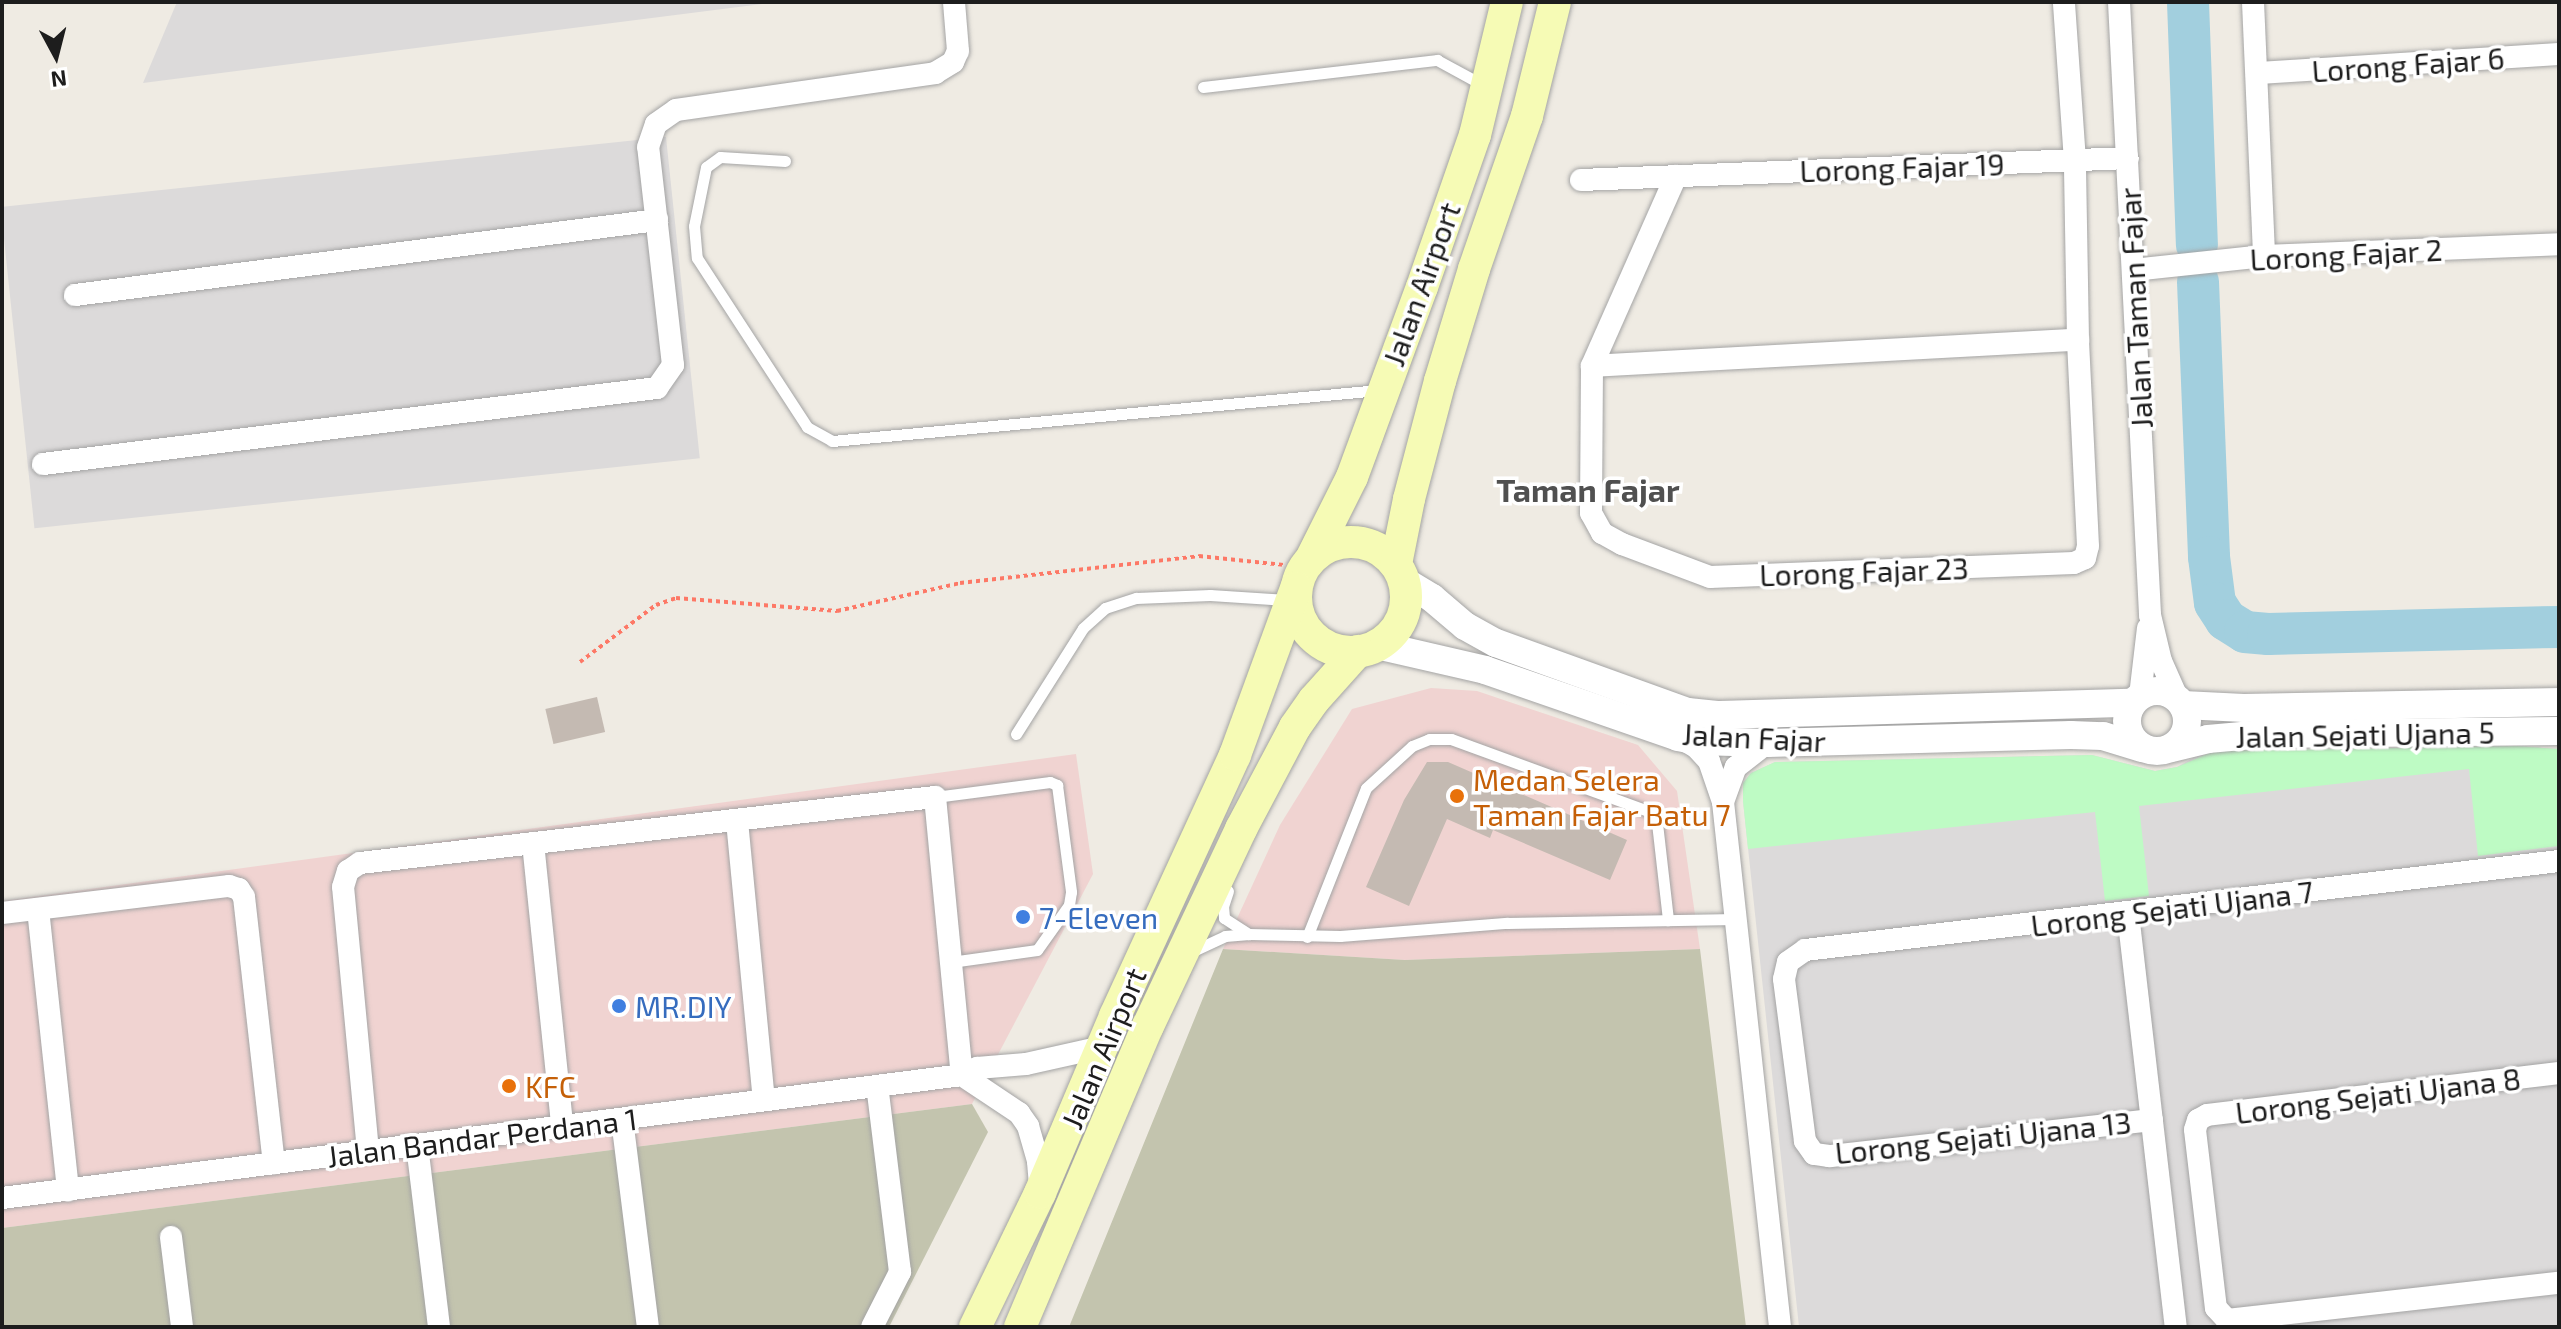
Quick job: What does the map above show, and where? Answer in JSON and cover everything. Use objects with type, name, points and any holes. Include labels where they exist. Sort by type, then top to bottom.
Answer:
[{"type":"main road","name":"Jalan Airport","points":[[987,1318],[1102,1047],[1235,755],[1300,579],[1338,512],[1475,135],[1507,2]]},
{"type":"main road","name":"Jalan Airport","points":[[1400,573],[1409,499],[1443,369],[1527,116],[1555,2]]},
{"type":"main road","points":[[1365,543],[1382,551],[1400,573],[1406,600],[1402,618],[1392,633],[1368,648],[1333,648],[1311,635],[1298,613],[1300,579],[1337,544],[1365,543]]},
{"type":"main road","name":"Jalan Airport","points":[[1020,1327],[1174,970],[1241,829],[1295,727],[1314,700],[1368,648]]},
{"type":"main road","points":[[963,1327],[987,1318],[1046,1218],[1104,1129]]},
{"type":"street","points":[[43,464],[657,388],[673,365],[648,147],[656,124],[664,115],[676,110],[935,73],[953,62],[958,51],[954,2]]},
{"type":"street","name":"Lorong Fajar 23","points":[[1592,366],[1591,513],[1602,533],[1622,544],[1710,577],[2074,563],[2085,558],[2088,546],[2078,340],[2075,161],[2064,2]]},
{"type":"street","name":"Jalan Taman Fajar","points":[[2119,2],[2150,615]]},
{"type":"street","points":[[2253,2],[2264,256]]},
{"type":"street","name":"Lorong Fajar 6","points":[[2258,73],[2559,54]]},
{"type":"street","name":"Lorong Fajar 19","points":[[1581,180],[2128,158]]},
{"type":"street","points":[[1676,176],[1592,366],[2078,340]]},
{"type":"street","points":[[75,295],[657,220]]},
{"type":"street","name":"Lorong Fajar 2","points":[[2133,270],[2264,256],[2559,244]]},
{"type":"street","name":"Jalan Fajar","points":[[1400,573],[1465,626],[1496,643],[1688,712],[1733,715],[2136,700]]},
{"type":"street","points":[[2150,615],[2161,661],[2187,714],[2186,733],[2172,748],[2152,752],[2134,742],[2126,723],[2136,700],[2150,615]]},
{"type":"street","name":"Jalan Fajar","points":[[1368,648],[1485,670],[1678,737],[1767,743],[2071,735],[2103,736],[2142,748]]},
{"type":"street","points":[[2136,700],[2158,691],[2180,701]]},
{"type":"street","name":"Jalan Sejati Ujana 5","points":[[2180,701],[2244,708],[2559,702]]},
{"type":"street","name":"Jalan Sejati Ujana 5","points":[[2172,748],[2208,739],[2264,734],[2559,731]]},
{"type":"street","points":[[1678,737],[1696,747],[1709,761],[1723,802],[1780,1327]]},
{"type":"street","points":[[1723,802],[1736,767],[1767,743]]},
{"type":"street","points":[[368,1151],[343,887],[348,871],[360,863],[935,797],[962,1075],[1019,1113],[1028,1126],[1038,1162],[1040,1193]]},
{"type":"street","points":[[737,821],[764,1100]]},
{"type":"street","points":[[533,843],[562,1126]]},
{"type":"street","name":"Lorong Sejati Ujana 7","points":[[1814,1154],[1805,1141],[1784,979],[1788,962],[1805,950],[2559,861]]},
{"type":"street","points":[[2,913],[229,886],[239,889],[244,897],[274,1163]]},
{"type":"street","points":[[38,909],[68,1190]]},
{"type":"street","points":[[2128,914],[2176,1327]]},
{"type":"street","name":"Jalan Bandar Perdana 1","points":[[2,1198],[962,1075],[977,1068],[1026,1064],[1102,1047]]},
{"type":"street","name":"Lorong Sejati Ujana 8","points":[[2559,1073],[2207,1115],[2198,1120],[2195,1130],[2216,1308],[2222,1318],[2232,1321],[2559,1283]]},
{"type":"street","points":[[872,1327],[900,1272],[877,1086]]},
{"type":"street","points":[[622,1119],[648,1327]]},
{"type":"street","name":"Lorong Sejati Ujana 13","points":[[1814,1154],[1829,1156],[2152,1120]]},
{"type":"street","points":[[417,1145],[439,1327]]},
{"type":"street","points":[[171,1237],[182,1327]]},
{"type":"lane","points":[[1203,87],[1437,60],[1487,87]]},
{"type":"lane","points":[[785,161],[720,157],[706,167],[694,226],[697,258],[807,427],[832,441],[1383,389]]},
{"type":"lane","points":[[1016,734],[1083,628],[1105,608],[1136,598],[1195,596],[1300,579]]},
{"type":"lane","points":[[1307,937],[1366,788],[1412,746],[1429,739],[1451,739],[1651,812],[1657,823],[1668,920]]},
{"type":"lane","points":[[935,797],[1050,782],[1057,785],[1071,892],[1069,905],[1037,950],[951,962]]},
{"type":"lane","points":[[1241,829],[1222,914],[1228,923],[1249,934]]},
{"type":"lane","points":[[1174,970],[1205,944],[1225,936],[1307,937],[1507,923],[1736,919]]},
{"type":"path","points":[[580,662],[656,605],[676,598],[837,611],[975,581],[1199,556],[1274,561],[1300,579]]},
{"type":"shaded area","points":[[177,2],[777,2],[143,83]]},
{"type":"shaded area","points":[[666,137],[700,458],[34,528],[2,207]]},
{"type":"shaded area","points":[[1431,688],[1477,691],[1638,745],[1677,791],[1700,949],[1405,960],[1223,949],[1280,825],[1352,709]]},
{"type":"shaded area","points":[[2517,746],[2559,749],[2559,1327],[1799,1327],[1743,801],[1743,783],[1751,773],[1775,762],[2092,755],[2155,771],[2177,767],[2200,754]]},
{"type":"shaded area","points":[[1076,754],[1093,874],[972,1104],[2,1228],[2,901]]},
{"type":"shaded area","points":[[1223,949],[1405,960],[1700,949],[1746,1327],[1069,1327]]},
{"type":"shaded area","points":[[972,1104],[988,1132],[889,1327],[2,1327],[2,1228]]},
{"type":"green space","points":[[2517,746],[2559,749],[2559,846],[2478,856],[2469,769],[2139,806],[2149,896],[2105,901],[2095,812],[1748,849],[1743,801],[1743,783],[1751,773],[1775,762],[2092,755],[2155,771],[2177,767],[2214,751]]},
{"type":"building","points":[[597,697],[605,732],[553,744],[545,709]]},
{"type":"building","points":[[1427,762],[1448,762],[1627,840],[1610,880],[1493,830],[1490,838],[1447,819],[1409,906],[1366,887],[1404,800]]},
{"type":"waterway","points":[[2188,2],[2197,245]]},
{"type":"waterway","points":[[2198,282],[2209,557],[2215,603],[2226,620],[2245,632],[2268,634],[2559,627]]},
{"type":"place","name":"Medan Selera Taman Fajar Batu 7","points":[[1457,796]]},
{"type":"place","name":"7-Eleven","points":[[1023,917]]},
{"type":"place","name":"MR.DIY","points":[[619,1006]]},
{"type":"place","name":"KFC","points":[[509,1086]]},
{"type":"district","name":"Taman Fajar","points":[[1588,489]]}]
